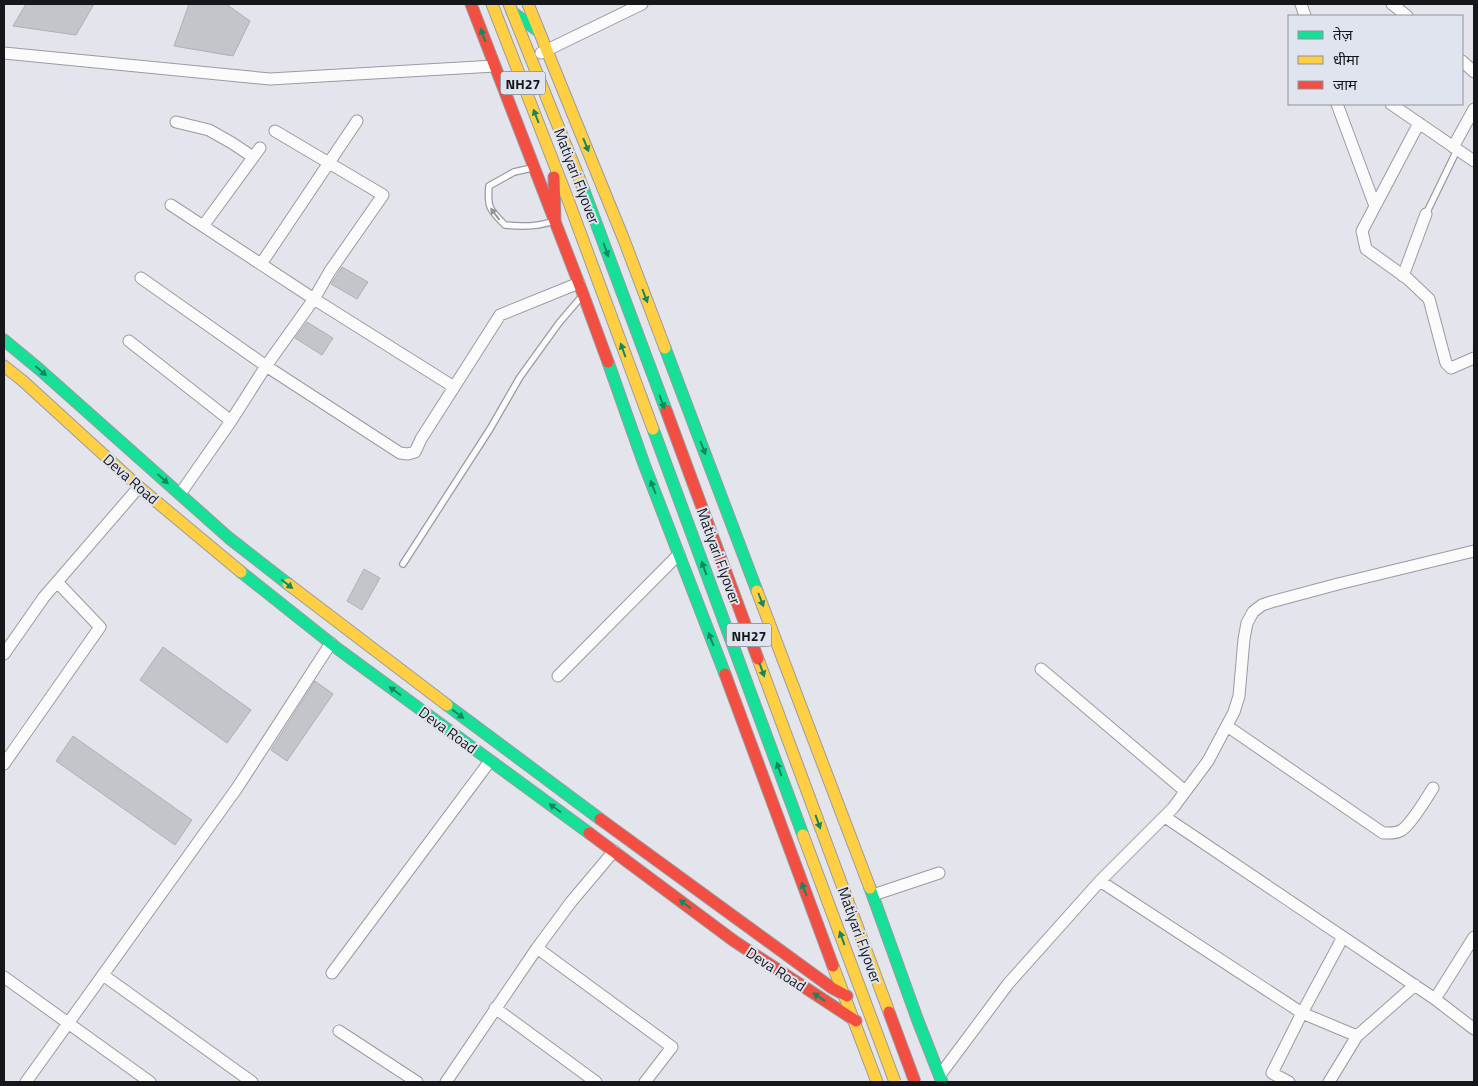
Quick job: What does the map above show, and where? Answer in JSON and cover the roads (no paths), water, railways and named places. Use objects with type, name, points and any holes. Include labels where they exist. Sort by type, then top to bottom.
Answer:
[{"type":"main road","points":[[471,4],[579,283],[644,464],[877,1082]]},
{"type":"main road","name":"NH27","points":[[492,4],[553,162]]},
{"type":"main road","points":[[528,4],[624,240],[941,1079]]},
{"type":"main road","points":[[511,8],[537,30]]},
{"type":"main road","name":"NH27","points":[[511,8],[530,58]]},
{"type":"main road","name":"Matiyari Flyover","points":[[530,58],[583,188],[915,1082]]},
{"type":"main road","points":[[553,162],[555,220]]},
{"type":"main road","name":"Matiyari Flyover","points":[[553,162],[896,1082]]},
{"type":"main road","name":"Deva Road","points":[[4,340],[40,369],[229,538],[336,622],[535,772],[832,988],[844,995],[918,1021]]},
{"type":"main road","name":"Deva Road","points":[[4,366],[23,381],[139,487],[238,570],[332,643],[490,761],[614,850],[734,941],[854,1020],[927,1044]]},
{"type":"street","points":[[530,58],[642,4]]},
{"type":"street","points":[[4,53],[270,79],[496,66]]},
{"type":"street","points":[[1463,62],[1474,72]]},
{"type":"street","points":[[1337,105],[1375,206]]},
{"type":"street","points":[[1392,105],[1474,161]]},
{"type":"street","points":[[1455,148],[1474,109]]},
{"type":"street","points":[[261,264],[330,164],[357,121]]},
{"type":"street","points":[[176,122],[209,130],[256,152],[203,226]]},
{"type":"street","points":[[1419,123],[1362,231],[1366,249],[1403,276],[1428,299],[1446,363],[1451,368],[1474,358]]},
{"type":"street","points":[[180,494],[383,195],[275,131]]},
{"type":"street","points":[[171,205],[314,299],[454,387]]},
{"type":"street","points":[[1403,276],[1426,214]]},
{"type":"street","points":[[141,278],[266,366],[400,453],[408,454],[415,452],[500,315],[579,283]]},
{"type":"street","points":[[129,341],[231,421]]},
{"type":"street","points":[[4,654],[44,597],[139,487]]},
{"type":"street","points":[[941,1079],[1008,984],[1100,881],[1173,808],[1208,761],[1234,712],[1239,696],[1244,639],[1247,623],[1253,612],[1262,605],[1281,599],[1474,551]]},
{"type":"street","points":[[558,676],[679,554]]},
{"type":"street","points":[[4,764],[100,627],[58,583]]},
{"type":"street","points":[[26,1082],[238,788],[332,643]]},
{"type":"street","points":[[1041,669],[1186,791]]},
{"type":"street","points":[[1227,726],[1383,833],[1393,833],[1402,830],[1433,788]]},
{"type":"street","points":[[332,973],[490,761]]},
{"type":"street","points":[[1165,816],[1415,985],[1474,1029]]},
{"type":"street","points":[[446,1082],[537,948],[571,902],[614,850]]},
{"type":"street","points":[[873,896],[939,873]]},
{"type":"street","points":[[1100,881],[1302,1013],[1357,1036]]},
{"type":"street","points":[[1289,1082],[1272,1073],[1343,937]]},
{"type":"street","points":[[1435,999],[1474,937]]},
{"type":"street","points":[[537,948],[672,1047],[645,1082]]},
{"type":"street","points":[[103,975],[252,1082]]},
{"type":"street","points":[[4,977],[150,1082]]},
{"type":"street","points":[[1329,1082],[1357,1036],[1415,985]]},
{"type":"street","points":[[495,1008],[596,1082]]},
{"type":"street","points":[[339,1032],[417,1082]]},
{"type":"lane","points":[[1426,214],[1455,148]]},
{"type":"lane","points":[[534,167],[514,172],[489,186],[488,196],[491,211],[505,225],[527,227],[555,220]]},
{"type":"lane","points":[[403,564],[490,429],[520,377],[559,323],[583,294]]}]
